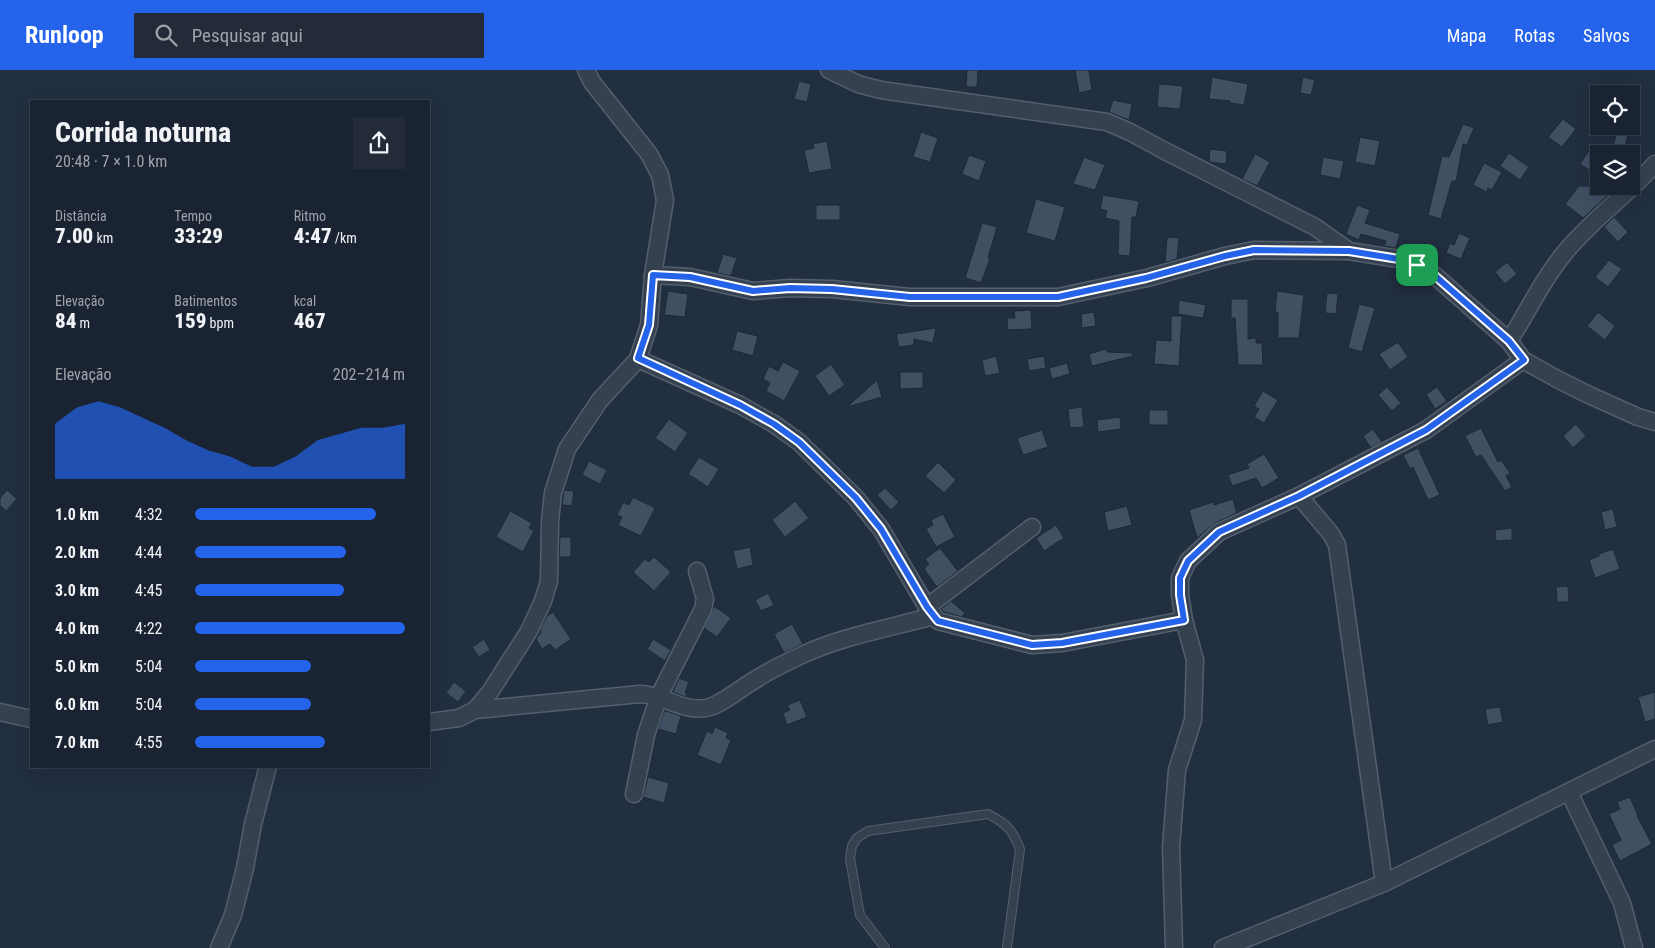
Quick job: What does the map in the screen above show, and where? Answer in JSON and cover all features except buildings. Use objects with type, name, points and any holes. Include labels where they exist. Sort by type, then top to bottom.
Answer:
[{"type":"street","points":[[430,722],[460,718],[475,710],[490,692],[529,631],[543,601],[548,581],[550,521],[554,493],[568,449],[600,400],[638,358],[649,325],[653,275],[665,200],[660,175],[649,154],[592,82],[586,70]]},
{"type":"street","points":[[829,70],[858,84],[881,90],[1107,122],[1315,227],[1349,251]]},
{"type":"street","points":[[1509,341],[1566,251],[1597,217],[1642,178],[1655,164]]},
{"type":"street","points":[[653,275],[690,277],[753,291],[790,288],[832,289],[910,297],[1058,297],[1146,278],[1254,250],[1349,251],[1405,260],[1417,265],[1433,274],[1509,341],[1524,360],[1557,380],[1638,417],[1655,422]]},
{"type":"street","points":[[638,358],[740,405],[774,424],[799,442],[856,498],[881,529],[930,611],[938,621],[1032,645],[1062,643],[1184,620]]},
{"type":"street","points":[[1174,948],[1170,847],[1177,770],[1193,720],[1195,670],[1195,660],[1184,620],[1180,595],[1180,578],[1188,561],[1219,532],[1299,496],[1426,430],[1524,360]]},
{"type":"street","points":[[1299,496],[1331,534],[1337,545],[1384,883]]},
{"type":"street","points":[[475,710],[640,694],[659,696],[686,708],[713,706],[759,677],[803,654],[930,611],[1032,527]]},
{"type":"street","points":[[634,794],[646,735],[659,696],[703,609],[705,599],[697,571]]},
{"type":"street","points":[[0,712],[30,720]]},
{"type":"street","points":[[1223,948],[1384,883],[1655,749]]},
{"type":"street","points":[[220,948],[236,906],[253,824],[267,768]]},
{"type":"street","points":[[1569,792],[1622,903],[1634,948]]},
{"type":"lane","points":[[884,948],[860,914],[850,859],[852,846],[857,838],[868,831],[988,814],[1002,822],[1014,834],[1020,849],[1007,948]]},
{"type":"route","points":[[1254,250],[1349,251],[1405,260],[1417,265],[1433,274],[1509,341],[1524,360],[1426,430],[1299,496],[1219,532],[1188,561],[1180,578],[1180,595],[1184,620],[1062,643],[1032,645],[938,621],[927,607],[881,529],[856,498],[799,442],[774,424],[740,405],[638,358],[649,325],[653,275],[690,277],[753,291],[790,288],[832,289],[910,297],[1058,297],[1146,278],[1254,250]]}]
